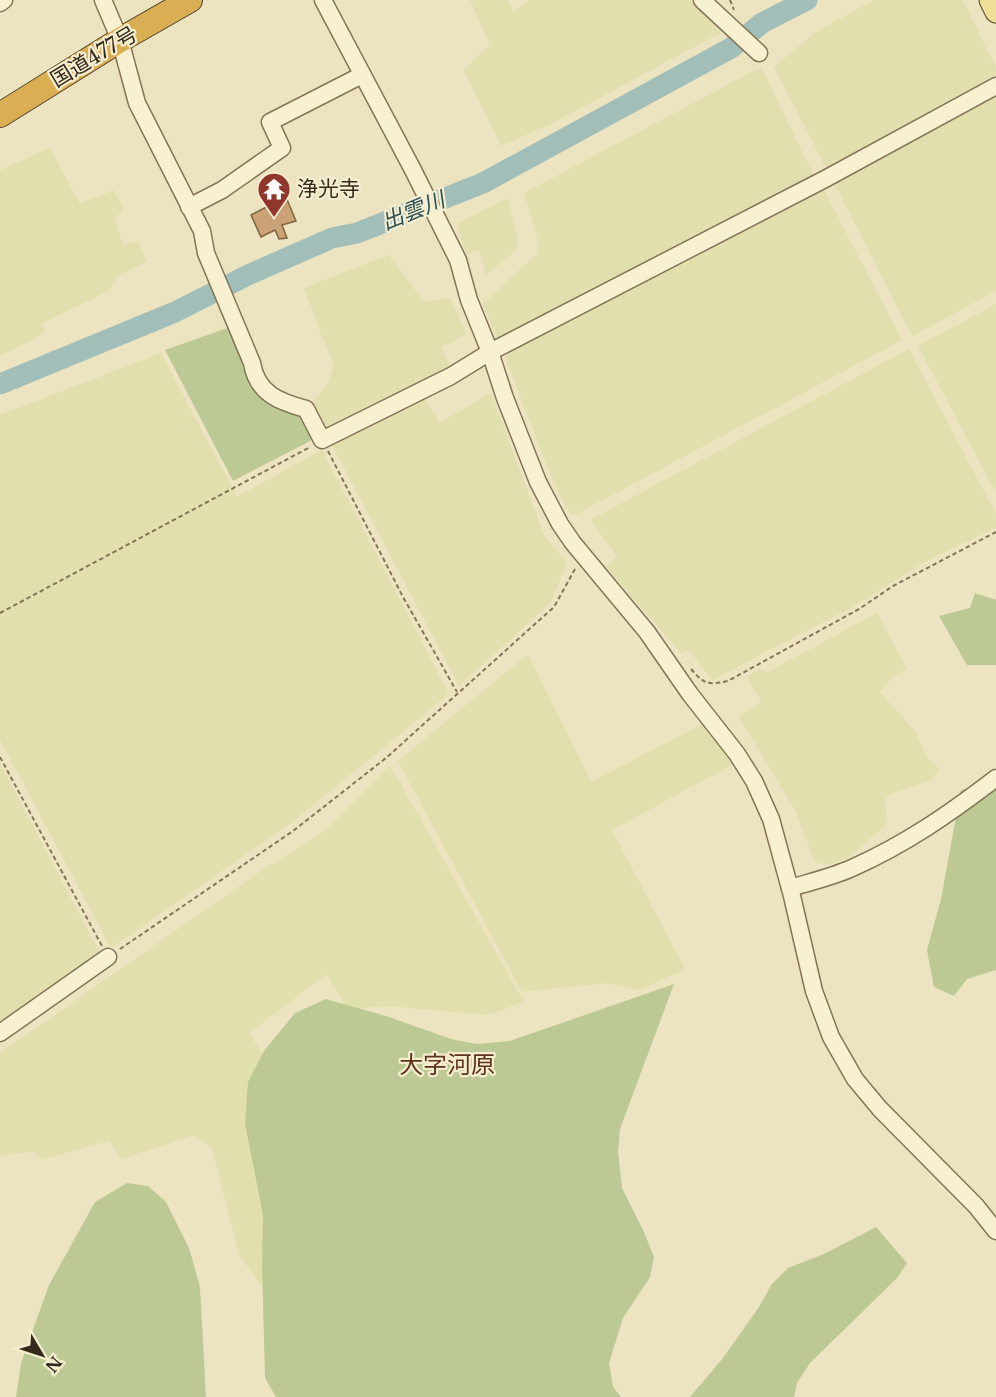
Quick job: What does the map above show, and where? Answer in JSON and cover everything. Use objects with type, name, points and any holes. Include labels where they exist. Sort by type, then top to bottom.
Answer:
[{"type":"highway","name":"国道477号","points":[[0,115],[120,40],[190,0]]},
{"type":"main road","points":[[990,0],[996,12]]},
{"type":"street","points":[[0,3],[4,0]]},
{"type":"street","points":[[103,0],[120,40],[137,103],[202,231],[207,253],[254,371],[266,391],[280,402],[306,409],[322,440],[451,376],[490,352],[825,179],[996,86]]},
{"type":"street","points":[[702,0],[759,53]]},
{"type":"street","points":[[326,1],[458,260],[469,300],[505,398],[538,482],[560,524],[587,561],[629,609],[737,754],[754,781],[771,819],[814,991],[831,1037],[855,1079],[880,1109],[976,1206],[996,1231]]},
{"type":"street","points":[[189,207],[222,190],[282,147],[270,122],[362,75]]},
{"type":"street","points":[[790,888],[849,870],[883,854],[938,822],[996,778]]},
{"type":"street","points":[[0,1033],[108,957]]},
{"type":"path","points":[[0,613],[322,440],[403,597],[458,693]]},
{"type":"path","points":[[671,666],[691,669],[702,682],[713,684],[728,681],[859,609],[903,581],[996,532]]},
{"type":"path","points":[[0,757],[108,957],[293,831],[386,758],[554,607],[572,571],[587,561]]},
{"type":"shaded area","points":[[470,0],[508,0],[513,12],[529,0],[692,0],[724,31],[553,123],[501,146],[463,70],[490,45]]},
{"type":"shaded area","points":[[874,0],[963,0],[996,68],[996,80],[826,168],[774,67],[817,31]]},
{"type":"shaded area","points":[[761,67],[815,178],[499,342],[483,304],[537,253],[537,237],[524,193]]},
{"type":"shaded area","points":[[996,95],[996,291],[912,336],[833,181]]},
{"type":"shaded area","points":[[50,148],[80,204],[114,190],[123,209],[115,219],[123,245],[138,241],[147,262],[116,276],[110,290],[43,323],[45,331],[0,356],[0,170]]},
{"type":"shaded area","points":[[822,186],[902,340],[573,516],[564,504],[546,464],[504,354]]},
{"type":"shaded area","points":[[508,198],[518,242],[514,252],[486,275],[479,250],[466,254],[457,224]]},
{"type":"shaded area","points":[[389,255],[424,302],[451,298],[466,335],[441,347],[451,368],[325,435],[309,406],[327,385],[334,364],[304,288]]},
{"type":"shaded area","points":[[996,304],[996,493],[918,346]]},
{"type":"shaded area","points":[[909,349],[996,514],[996,528],[930,559],[851,608],[712,680],[689,650],[681,653],[606,567],[617,556],[590,520]]},
{"type":"shaded area","points":[[161,353],[237,497],[322,450],[449,694],[291,823],[111,948],[0,740],[0,415]]},
{"type":"shaded area","points":[[491,393],[545,537],[567,563],[550,604],[459,686],[331,443],[424,397],[439,423]]},
{"type":"shaded area","points":[[877,613],[907,669],[894,675],[880,692],[915,731],[928,759],[939,769],[930,781],[885,796],[887,824],[847,859],[826,865],[815,862],[794,808],[739,717],[761,702],[747,677],[759,669],[768,672]]},
{"type":"shaded area","points":[[528,654],[591,782],[703,724],[735,763],[612,830],[685,969],[639,990],[607,983],[522,992],[398,761]]},
{"type":"shaded area","points":[[0,763],[102,957],[0,1028]]},
{"type":"shaded area","points":[[390,765],[524,1002],[487,1015],[388,1006],[347,1009],[327,974],[249,1033],[292,1099],[269,1296],[239,1255],[212,1148],[194,1135],[121,1159],[109,1141],[41,1160],[34,1152],[0,1155],[0,1053],[258,873],[323,832]]},
{"type":"green space","points":[[233,326],[251,373],[296,410],[314,439],[233,481],[165,350]]},
{"type":"green space","points":[[975,593],[996,600],[996,665],[967,665],[939,616],[970,608]]},
{"type":"green space","points":[[996,783],[996,970],[967,979],[954,996],[934,987],[927,950],[941,899],[961,790]]},
{"type":"green space","points":[[674,984],[620,1129],[618,1152],[622,1188],[654,1257],[650,1277],[623,1318],[609,1363],[613,1387],[621,1397],[276,1397],[265,1378],[263,1215],[245,1124],[248,1082],[264,1051],[295,1013],[326,999],[386,1016],[451,1039],[477,1044],[510,1041]]},
{"type":"green space","points":[[127,1183],[148,1186],[166,1202],[189,1248],[200,1287],[206,1397],[16,1397],[21,1363],[49,1285],[95,1202]]},
{"type":"green space","points":[[876,1227],[907,1263],[897,1278],[810,1363],[797,1383],[794,1397],[690,1397],[723,1358],[759,1307],[772,1284],[788,1268],[824,1254]]},
{"type":"building","name":"浄光寺","points":[[286,197],[296,221],[282,225],[287,238],[279,239],[275,230],[261,237],[251,215]]},
{"type":"waterway","name":"出雲川","points":[[0,384],[175,312],[248,275],[332,238],[357,233],[483,183],[731,48],[762,23],[807,0]]},
{"type":"place","name":"浄光寺","points":[[274,218]]},
{"type":"district","name":"大字河原","points":[[447,1064]]}]
